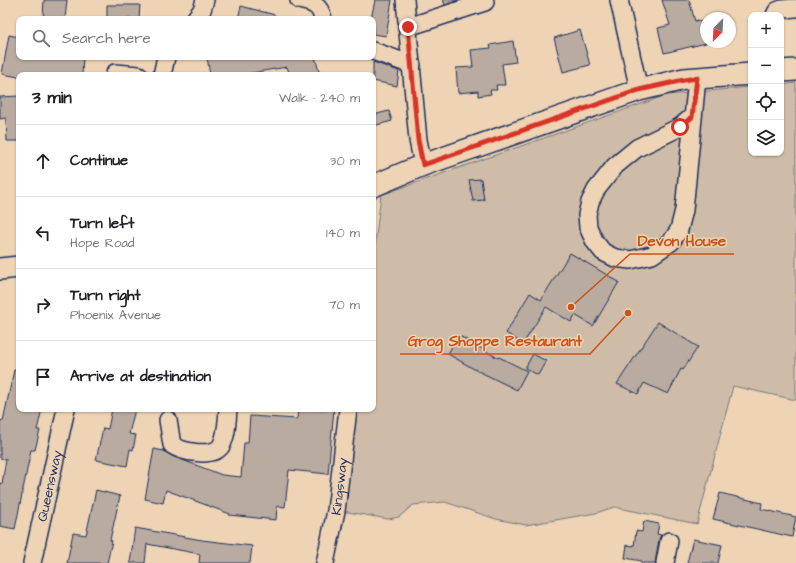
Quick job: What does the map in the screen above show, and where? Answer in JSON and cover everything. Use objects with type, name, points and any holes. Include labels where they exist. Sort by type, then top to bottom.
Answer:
[{"type":"main road","points":[[784,71],[796,70]]},
{"type":"main road","points":[[376,185],[423,165],[639,90],[697,78],[748,74]]},
{"type":"main road","points":[[0,269],[16,267]]},
{"type":"street","points":[[197,16],[202,10],[205,0]]},
{"type":"street","points":[[299,0],[314,3],[322,16]]},
{"type":"street","points":[[405,0],[418,140],[423,165]]},
{"type":"street","points":[[619,0],[639,90]]},
{"type":"street","points":[[408,27],[485,2]]},
{"type":"street","points":[[776,12],[782,9],[796,8]]},
{"type":"street","points":[[376,52],[412,65]]},
{"type":"street","points":[[163,72],[165,60]]},
{"type":"street","points":[[692,117],[680,127],[637,148],[615,166],[596,190],[590,202],[587,215],[588,227],[595,242],[604,252],[615,258],[630,260],[652,255],[671,242],[679,230],[684,210],[697,78]]},
{"type":"street","name":"Queensway","points":[[32,563],[65,412]]},
{"type":"street","points":[[168,420],[170,440],[172,445],[177,449],[198,453],[214,451],[220,447],[224,439],[228,412]]},
{"type":"street","name":"Kingsway","points":[[325,563],[336,511],[348,412]]},
{"type":"street","points":[[665,563],[669,541]]},
{"type":"shaded area","points":[[796,83],[796,400],[733,386],[697,524],[614,507],[596,513],[526,525],[496,519],[445,502],[413,505],[399,517],[388,519],[342,511],[356,412],[376,412],[376,236],[381,195],[667,95],[748,87],[748,156],[784,156],[784,85]]},
{"type":"building","points":[[44,0],[67,0],[65,16],[43,16]]},
{"type":"building","points":[[375,0],[392,0],[386,36],[376,34],[376,16],[372,16]]},
{"type":"building","points":[[443,0],[459,0],[445,5]]},
{"type":"building","points":[[662,0],[689,0],[695,21],[698,20],[700,22],[700,44],[664,53],[658,28],[670,25]]},
{"type":"building","points":[[107,5],[140,5],[139,16],[107,16]]},
{"type":"building","points":[[241,6],[275,15],[275,16],[239,16]]},
{"type":"building","points":[[580,30],[590,65],[563,72],[554,38]]},
{"type":"building","points":[[9,35],[16,36],[16,60],[83,60],[82,72],[16,72],[16,76],[2,74]]},
{"type":"building","points":[[513,41],[516,62],[502,64],[505,85],[496,85],[497,90],[490,90],[491,94],[478,96],[478,91],[458,93],[456,68],[473,67],[471,50],[491,48],[490,45]]},
{"type":"building","points":[[208,60],[316,60],[319,72],[289,72],[287,67],[257,72],[210,72]]},
{"type":"building","points":[[373,62],[399,71],[397,86],[376,82],[376,72],[373,72]]},
{"type":"building","points":[[16,96],[16,141],[7,141],[6,118],[0,119],[0,97]]},
{"type":"building","points":[[389,111],[392,121],[376,125],[376,114]]},
{"type":"building","points":[[481,179],[484,200],[473,201],[469,180]]},
{"type":"building","points":[[570,253],[619,282],[593,326],[575,315],[571,322],[546,307],[523,344],[506,333],[530,293],[541,300]]},
{"type":"building","points":[[658,322],[698,347],[683,370],[681,369],[668,394],[644,383],[638,394],[617,384]]},
{"type":"building","points":[[458,335],[498,358],[499,357],[527,371],[517,390],[474,369],[448,354]]},
{"type":"building","points":[[533,354],[546,361],[538,375],[525,368]]},
{"type":"building","points":[[14,370],[16,370],[16,412],[41,412],[37,430],[40,430],[35,450],[31,450],[15,529],[0,526],[0,483],[2,484],[6,459],[0,458],[0,420],[3,421]]},
{"type":"building","points":[[111,412],[134,412],[129,434],[136,435],[133,450],[130,449],[127,466],[96,460],[103,428],[108,429]]},
{"type":"building","points":[[298,412],[334,412],[328,474],[289,470],[285,507],[277,506],[276,520],[229,515],[230,514],[166,490],[163,503],[145,499],[154,449],[164,451],[172,456],[222,475],[241,477],[244,443],[248,443],[250,416],[297,419]]},
{"type":"building","points":[[96,490],[120,496],[110,540],[112,541],[107,563],[67,563],[73,533],[86,535]]},
{"type":"building","points":[[720,493],[762,503],[761,509],[796,517],[792,537],[713,519]]},
{"type":"building","points":[[644,521],[659,524],[657,534],[661,535],[655,563],[641,563],[642,561],[625,558],[627,545],[634,546],[636,531],[642,532]]},
{"type":"building","points":[[135,528],[202,540],[252,546],[250,563],[199,563],[200,554],[147,544],[145,563],[130,563]]},
{"type":"building","points":[[693,539],[722,545],[718,563],[687,563]]},
{"type":"place","name":"Devon House","points":[[571,307]]},
{"type":"place","name":"Grog Shoppe Restaurant","points":[[628,313]]},
{"type":"route","points":[[408,27],[418,140],[423,165],[639,90],[697,78],[692,117],[680,127]]}]
